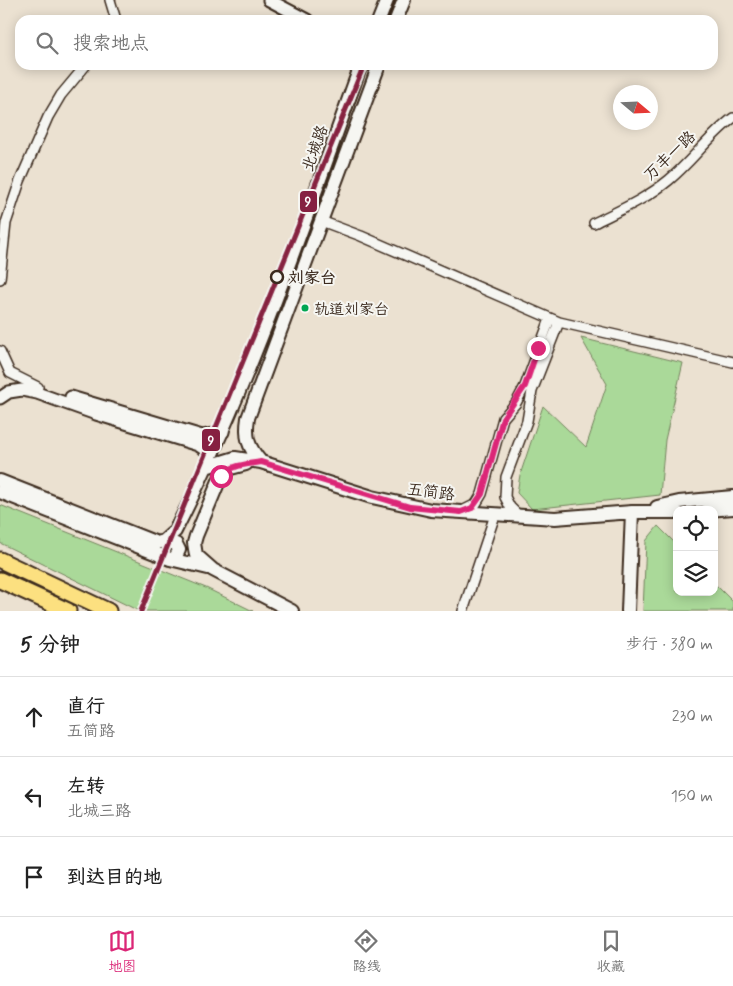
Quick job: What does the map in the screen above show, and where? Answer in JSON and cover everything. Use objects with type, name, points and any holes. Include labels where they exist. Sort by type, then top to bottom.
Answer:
[{"type":"highway","points":[[0,560],[103,608]]},
{"type":"highway","points":[[0,580],[68,611]]},
{"type":"main road","points":[[381,15],[387,0]]},
{"type":"main road","points":[[398,15],[404,0]]},
{"type":"main road","name":"北城路","points":[[209,466],[298,239],[359,70]]},
{"type":"main road","name":"北城路","points":[[261,462],[252,452],[246,439],[248,418],[378,70]]},
{"type":"main road","name":"五简路","points":[[209,466],[235,458],[261,462],[391,502],[431,510],[572,518],[632,512],[673,512]]},
{"type":"main road","name":"五简路","points":[[213,570],[196,555],[194,543],[221,476],[235,466],[261,462]]},
{"type":"main road","points":[[0,481],[157,543],[164,541],[175,531],[209,466]]},
{"type":"main road","name":"五简路","points":[[0,492],[170,559],[213,570],[292,611]]},
{"type":"main road","name":"五简路","points":[[632,512],[679,502],[733,497]]},
{"type":"main road","points":[[718,509],[733,508]]},
{"type":"main road","points":[[628,611],[632,512]]},
{"type":"main road","points":[[164,541],[176,544],[179,550],[175,558],[170,559]]},
{"type":"street","points":[[110,0],[114,15]]},
{"type":"street","points":[[269,0],[298,15]]},
{"type":"street","points":[[0,280],[6,223],[20,181],[48,117],[61,95],[82,70]]},
{"type":"street","name":"万丰一路","points":[[594,223],[636,202],[669,180],[714,133],[733,118]]},
{"type":"street","points":[[321,221],[361,236],[559,322],[733,362]]},
{"type":"street","points":[[461,512],[476,504],[482,494],[503,418],[525,386],[550,318]]},
{"type":"street","points":[[520,516],[510,507],[505,497],[506,477],[527,421],[532,391],[559,322]]},
{"type":"street","points":[[0,351],[10,373],[38,387]]},
{"type":"street","points":[[0,392],[16,384],[38,387],[202,436],[223,432]]},
{"type":"street","points":[[0,398],[9,392],[22,390],[72,404],[96,414],[198,445],[207,451],[209,466]]},
{"type":"street","points":[[463,611],[495,515]]},
{"type":"green space","points":[[581,338],[683,363],[665,440],[660,495],[532,509],[517,493],[520,475],[543,406],[586,447],[607,384]]},
{"type":"green space","points":[[0,505],[206,588],[253,611],[139,611],[0,543]]},
{"type":"green space","points":[[658,526],[673,541],[673,596],[718,596],[718,587],[733,602],[733,611],[643,611],[646,541]]},
{"type":"transit line","name":"9","points":[[141,611],[362,70]]},
{"type":"place","name":"刘家台","points":[[277,277]]},
{"type":"place","name":"轨道刘家台","points":[[305,308]]},
{"type":"route","points":[[221,476],[235,466],[261,462],[410,507],[461,512],[472,508],[482,494],[495,440],[503,418],[516,403],[525,386],[538,348]]}]
